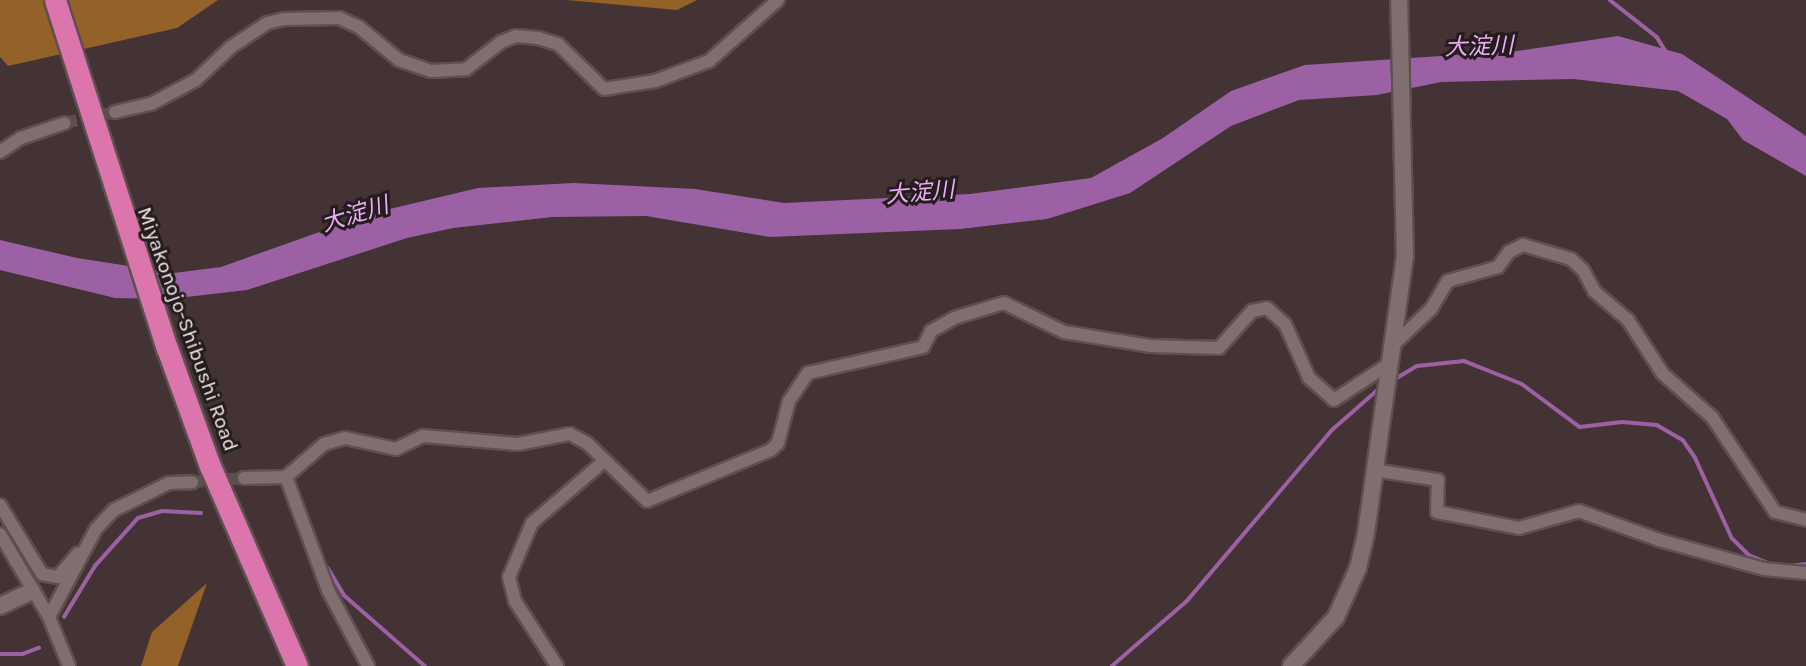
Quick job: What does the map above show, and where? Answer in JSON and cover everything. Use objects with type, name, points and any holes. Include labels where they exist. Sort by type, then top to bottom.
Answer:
[{"type":"highway","name":"Miyakonojo-Shibushi Road","points":[[55,0],[117,202],[167,348],[211,466],[297,666]]},
{"type":"street","points":[[115,111],[151,104],[196,80],[231,47],[267,23],[284,19],[339,18],[359,27],[399,60],[431,71],[466,69],[501,42],[516,36],[538,38],[558,44],[604,89],[655,81],[709,61],[778,0]]},
{"type":"street","points":[[1291,666],[1321,636],[1347,596],[1363,545],[1405,257],[1404,101],[1399,0]]},
{"type":"street","points":[[0,152],[21,138],[65,123]]},
{"type":"street","points":[[244,478],[286,477],[324,444],[345,438],[396,449],[423,436],[519,444],[570,434],[587,443],[641,499],[662,496],[771,450],[778,443],[789,401],[808,373],[923,347],[931,331],[954,318],[1004,303],[1064,332],[1150,345],[1219,348],[1252,310],[1267,308],[1285,324],[1310,378],[1334,400],[1388,370],[1448,281],[1497,267],[1509,252],[1523,245],[1571,260],[1583,270],[1594,291],[1628,320],[1663,374],[1712,417],[1775,512],[1806,520]]},
{"type":"street","points":[[556,666],[515,601],[509,577],[532,523],[603,462]]},
{"type":"street","points":[[1374,470],[1438,480],[1437,512],[1518,528],[1579,511],[1659,540],[1764,569],[1806,573]]},
{"type":"street","points":[[286,477],[328,590],[368,666]]},
{"type":"street","points":[[0,505],[43,574],[58,577],[121,505],[169,483],[192,482]]},
{"type":"street","points":[[0,534],[49,617],[69,666]]},
{"type":"street","points":[[49,617],[67,591],[88,543]]},
{"type":"street","points":[[0,606],[32,591]]},
{"type":"shaded area","points":[[0,0],[218,0],[177,28],[8,66],[0,57]]},
{"type":"shaded area","points":[[566,0],[697,0],[677,10]]},
{"type":"shaded area","points":[[1618,36],[1682,54],[1806,136],[1806,176],[1743,140],[1727,119],[1678,91],[1573,79],[1441,82],[1377,95],[1299,100],[1231,126],[1130,193],[1047,219],[960,229],[770,237],[646,216],[552,217],[453,228],[407,238],[247,290],[169,299],[115,298],[0,270],[0,240],[77,258],[174,273],[221,267],[373,213],[478,188],[574,183],[695,189],[784,203],[970,194],[1091,178],[1163,138],[1231,91],[1305,65],[1517,51]]},
{"type":"shaded area","points":[[207,583],[178,666],[141,666],[152,632]]},
{"type":"waterway","points":[[1610,0],[1657,37],[1667,53]]},
{"type":"waterway","points":[[1392,381],[1417,366],[1464,361],[1522,384],[1580,427],[1622,422],[1657,425],[1683,440],[1695,457],[1732,538],[1749,555],[1772,565]]},
{"type":"waterway","points":[[1112,666],[1187,601],[1332,430],[1382,386]]},
{"type":"waterway","points":[[64,617],[95,566],[138,518],[162,511],[201,513]]},
{"type":"waterway","points":[[1790,566],[1806,564]]},
{"type":"waterway","points":[[328,568],[344,595],[425,666]]},
{"type":"waterway","points":[[0,654],[23,654],[39,648]]},
{"type":"tunnel","points":[[65,123],[115,112]]},
{"type":"tunnel","points":[[192,482],[244,478]]},
{"type":"water label","name":"大淀川","points":[[1479,47]]},
{"type":"water label","name":"大淀川","points":[[920,193]]},
{"type":"water label","name":"大淀川","points":[[355,215]]}]
